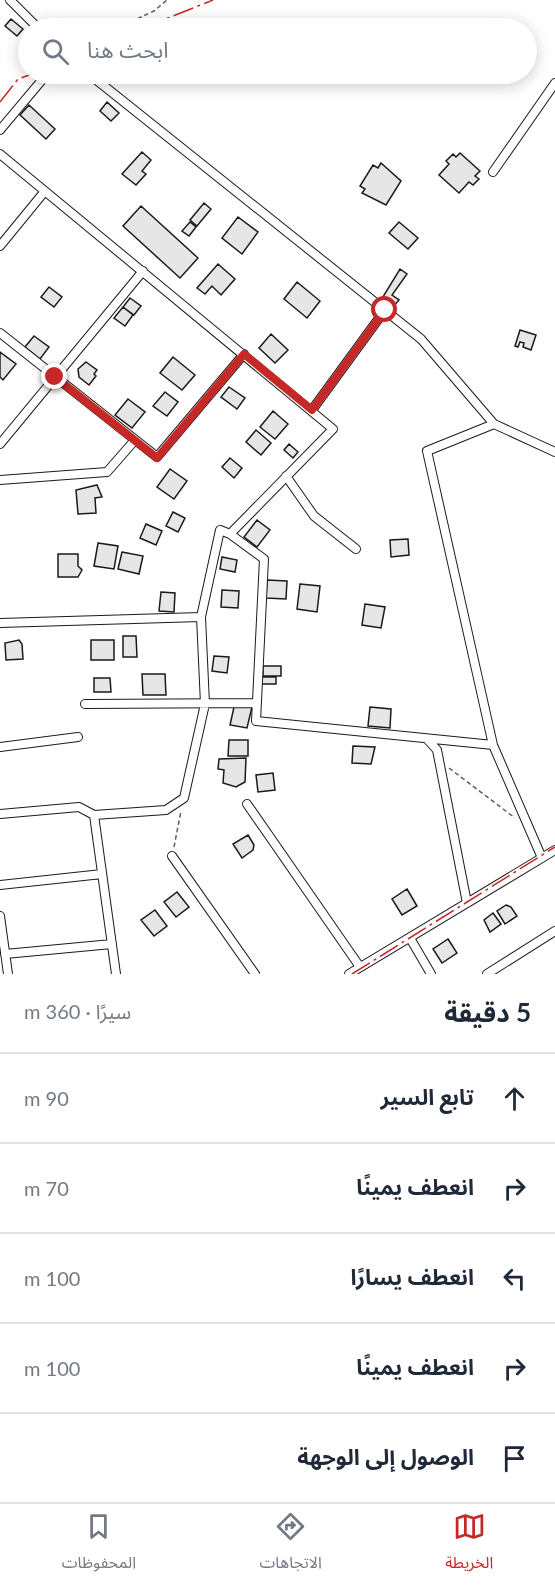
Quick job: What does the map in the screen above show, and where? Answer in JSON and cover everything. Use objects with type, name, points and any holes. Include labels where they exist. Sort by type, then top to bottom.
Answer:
[{"type":"street","points":[[9,0],[28,18]]},
{"type":"street","points":[[493,172],[555,83]]},
{"type":"street","points":[[0,130],[39,84]]},
{"type":"street","points":[[102,84],[421,339],[494,424],[555,452]]},
{"type":"street","points":[[0,154],[333,429],[230,534]]},
{"type":"street","points":[[0,246],[45,191]]},
{"type":"street","points":[[0,444],[143,271]]},
{"type":"street","points":[[312,410],[385,310]]},
{"type":"street","points":[[0,333],[157,458],[244,354]]},
{"type":"street","points":[[494,424],[427,451],[493,745],[542,858]]},
{"type":"street","points":[[0,480],[107,472],[135,440]]},
{"type":"street","points":[[286,476],[314,516],[356,549]]},
{"type":"street","points":[[0,814],[79,807],[94,815],[166,810],[184,798],[205,704],[201,617],[220,530],[230,534],[264,559],[256,721],[493,745]]},
{"type":"street","points":[[0,623],[201,617]]},
{"type":"street","points":[[85,704],[257,703]]},
{"type":"street","points":[[0,747],[78,737]]},
{"type":"street","points":[[428,738],[437,750],[467,903]]},
{"type":"street","points":[[247,804],[360,967]]},
{"type":"street","points":[[94,815],[116,974]]},
{"type":"street","points":[[349,974],[555,850]]},
{"type":"street","points":[[172,856],[255,974]]},
{"type":"street","points":[[0,885],[102,874]]},
{"type":"street","points":[[0,916],[8,974]]},
{"type":"street","points":[[487,974],[555,931]]},
{"type":"street","points":[[410,938],[431,974]]},
{"type":"street","points":[[5,954],[112,944]]},
{"type":"path","points":[[139,18],[154,11],[167,0]]},
{"type":"path","points":[[439,761],[530,829]]},
{"type":"path","points":[[172,856],[184,798]]},
{"type":"building","points":[[11,19],[18,25],[18,35],[17,36],[5,26]]},
{"type":"building","points":[[107,102],[119,113],[111,121],[100,111]]},
{"type":"building","points":[[29,105],[55,129],[46,139],[20,115]]},
{"type":"building","points":[[142,152],[151,160],[142,171],[146,174],[136,185],[122,174]]},
{"type":"building","points":[[460,153],[480,171],[475,176],[479,179],[473,185],[469,182],[459,193],[439,175],[449,164],[446,161],[453,154],[456,157]]},
{"type":"building","points":[[381,163],[401,181],[386,205],[362,193],[365,189],[360,186],[373,165],[378,168]]},
{"type":"building","points":[[204,203],[211,209],[197,226],[190,220]]},
{"type":"building","points":[[141,206],[198,258],[180,278],[123,226]]},
{"type":"building","points":[[238,217],[258,232],[242,254],[222,238]]},
{"type":"building","points":[[190,222],[196,227],[189,236],[182,231]]},
{"type":"building","points":[[399,222],[418,238],[408,249],[389,233]]},
{"type":"building","points":[[218,264],[235,279],[221,295],[212,286],[205,294],[197,288]]},
{"type":"building","points":[[400,269],[407,274],[392,295],[399,300],[392,308],[381,300]]},
{"type":"building","points":[[297,282],[320,301],[307,318],[284,299]]},
{"type":"building","points":[[49,287],[62,297],[54,307],[41,297]]},
{"type":"building","points":[[130,298],[141,306],[134,315],[123,307]]},
{"type":"building","points":[[123,307],[133,315],[125,326],[114,318]]},
{"type":"building","points":[[520,330],[536,335],[531,350],[523,347],[524,343],[520,342],[518,347],[515,346]]},
{"type":"building","points":[[271,334],[288,350],[275,363],[259,348]]},
{"type":"building","points":[[34,336],[49,347],[40,359],[25,347]]},
{"type":"building","points":[[0,352],[16,364],[3,380],[0,377]]},
{"type":"building","points":[[173,357],[195,375],[182,390],[160,373]]},
{"type":"building","points":[[86,362],[97,370],[94,374],[96,376],[89,385],[79,377],[78,369]]},
{"type":"building","points":[[229,387],[245,398],[237,409],[221,397]]},
{"type":"building","points":[[165,392],[178,402],[167,416],[153,406]]},
{"type":"building","points":[[128,399],[145,412],[132,428],[115,415]]},
{"type":"building","points":[[273,411],[288,424],[275,439],[260,427]]},
{"type":"building","points":[[256,430],[271,443],[261,455],[246,442]]},
{"type":"building","points":[[289,444],[298,452],[293,458],[284,450]]},
{"type":"building","points":[[230,458],[242,468],[234,478],[222,467]]},
{"type":"building","points":[[170,469],[187,481],[174,499],[157,487]]},
{"type":"building","points":[[97,485],[102,497],[95,498],[96,513],[78,514],[76,490]]},
{"type":"building","points":[[173,512],[185,518],[178,532],[166,526]]},
{"type":"building","points":[[257,520],[270,530],[257,547],[244,537]]},
{"type":"building","points":[[146,524],[162,531],[156,545],[140,538]]},
{"type":"building","points":[[408,539],[409,555],[391,557],[390,540]]},
{"type":"building","points":[[98,543],[118,546],[114,569],[94,566]]},
{"type":"building","points":[[122,552],[143,556],[139,574],[118,569]]},
{"type":"building","points":[[58,554],[78,554],[78,566],[82,570],[78,577],[58,577]]},
{"type":"building","points":[[222,557],[237,560],[235,572],[220,569]]},
{"type":"building","points":[[267,580],[287,581],[286,599],[266,598]]},
{"type":"building","points":[[300,584],[320,586],[317,612],[297,609]]},
{"type":"building","points":[[222,590],[239,591],[238,608],[221,607]]},
{"type":"building","points":[[161,592],[175,593],[174,612],[159,611]]},
{"type":"building","points":[[365,604],[385,607],[381,628],[362,625]]},
{"type":"building","points":[[123,636],[136,636],[137,657],[123,657]]},
{"type":"building","points":[[19,640],[22,644],[23,659],[6,660],[5,643]]},
{"type":"building","points":[[91,640],[114,640],[114,660],[91,660]]},
{"type":"building","points":[[214,656],[229,657],[227,673],[212,671]]},
{"type":"building","points":[[263,666],[281,666],[281,676],[263,676]]},
{"type":"building","points":[[142,674],[165,674],[166,695],[143,695]]},
{"type":"building","points":[[261,677],[276,677],[276,684],[261,684]]},
{"type":"building","points":[[94,678],[110,678],[111,692],[94,692]]},
{"type":"building","points":[[234,707],[252,707],[247,728],[230,725]]},
{"type":"building","points":[[370,707],[391,709],[390,728],[368,726]]},
{"type":"building","points":[[229,740],[248,740],[248,756],[228,756]]},
{"type":"building","points":[[353,746],[375,747],[371,764],[352,763]]},
{"type":"building","points":[[246,758],[245,782],[236,787],[223,783],[224,770],[218,769],[219,759]]},
{"type":"building","points":[[273,773],[275,790],[258,792],[256,775]]},
{"type":"building","points":[[248,835],[254,845],[253,850],[242,858],[233,844]]},
{"type":"building","points":[[407,889],[417,906],[402,915],[392,899]]},
{"type":"building","points":[[177,892],[189,907],[176,917],[164,902]]},
{"type":"building","points":[[506,905],[511,907],[517,916],[505,924],[497,911]]},
{"type":"building","points":[[155,910],[167,926],[154,936],[141,920]]},
{"type":"building","points":[[493,913],[501,924],[490,932],[484,920]]},
{"type":"building","points":[[448,939],[457,953],[442,963],[433,949]]},
{"type":"power","points":[[168,18],[213,0]]},
{"type":"power","points":[[0,102],[18,79]]},
{"type":"power","points":[[352,974],[555,847]]},
{"type":"route","points":[[55,377],[157,458],[244,354],[312,410],[385,310]]}]
